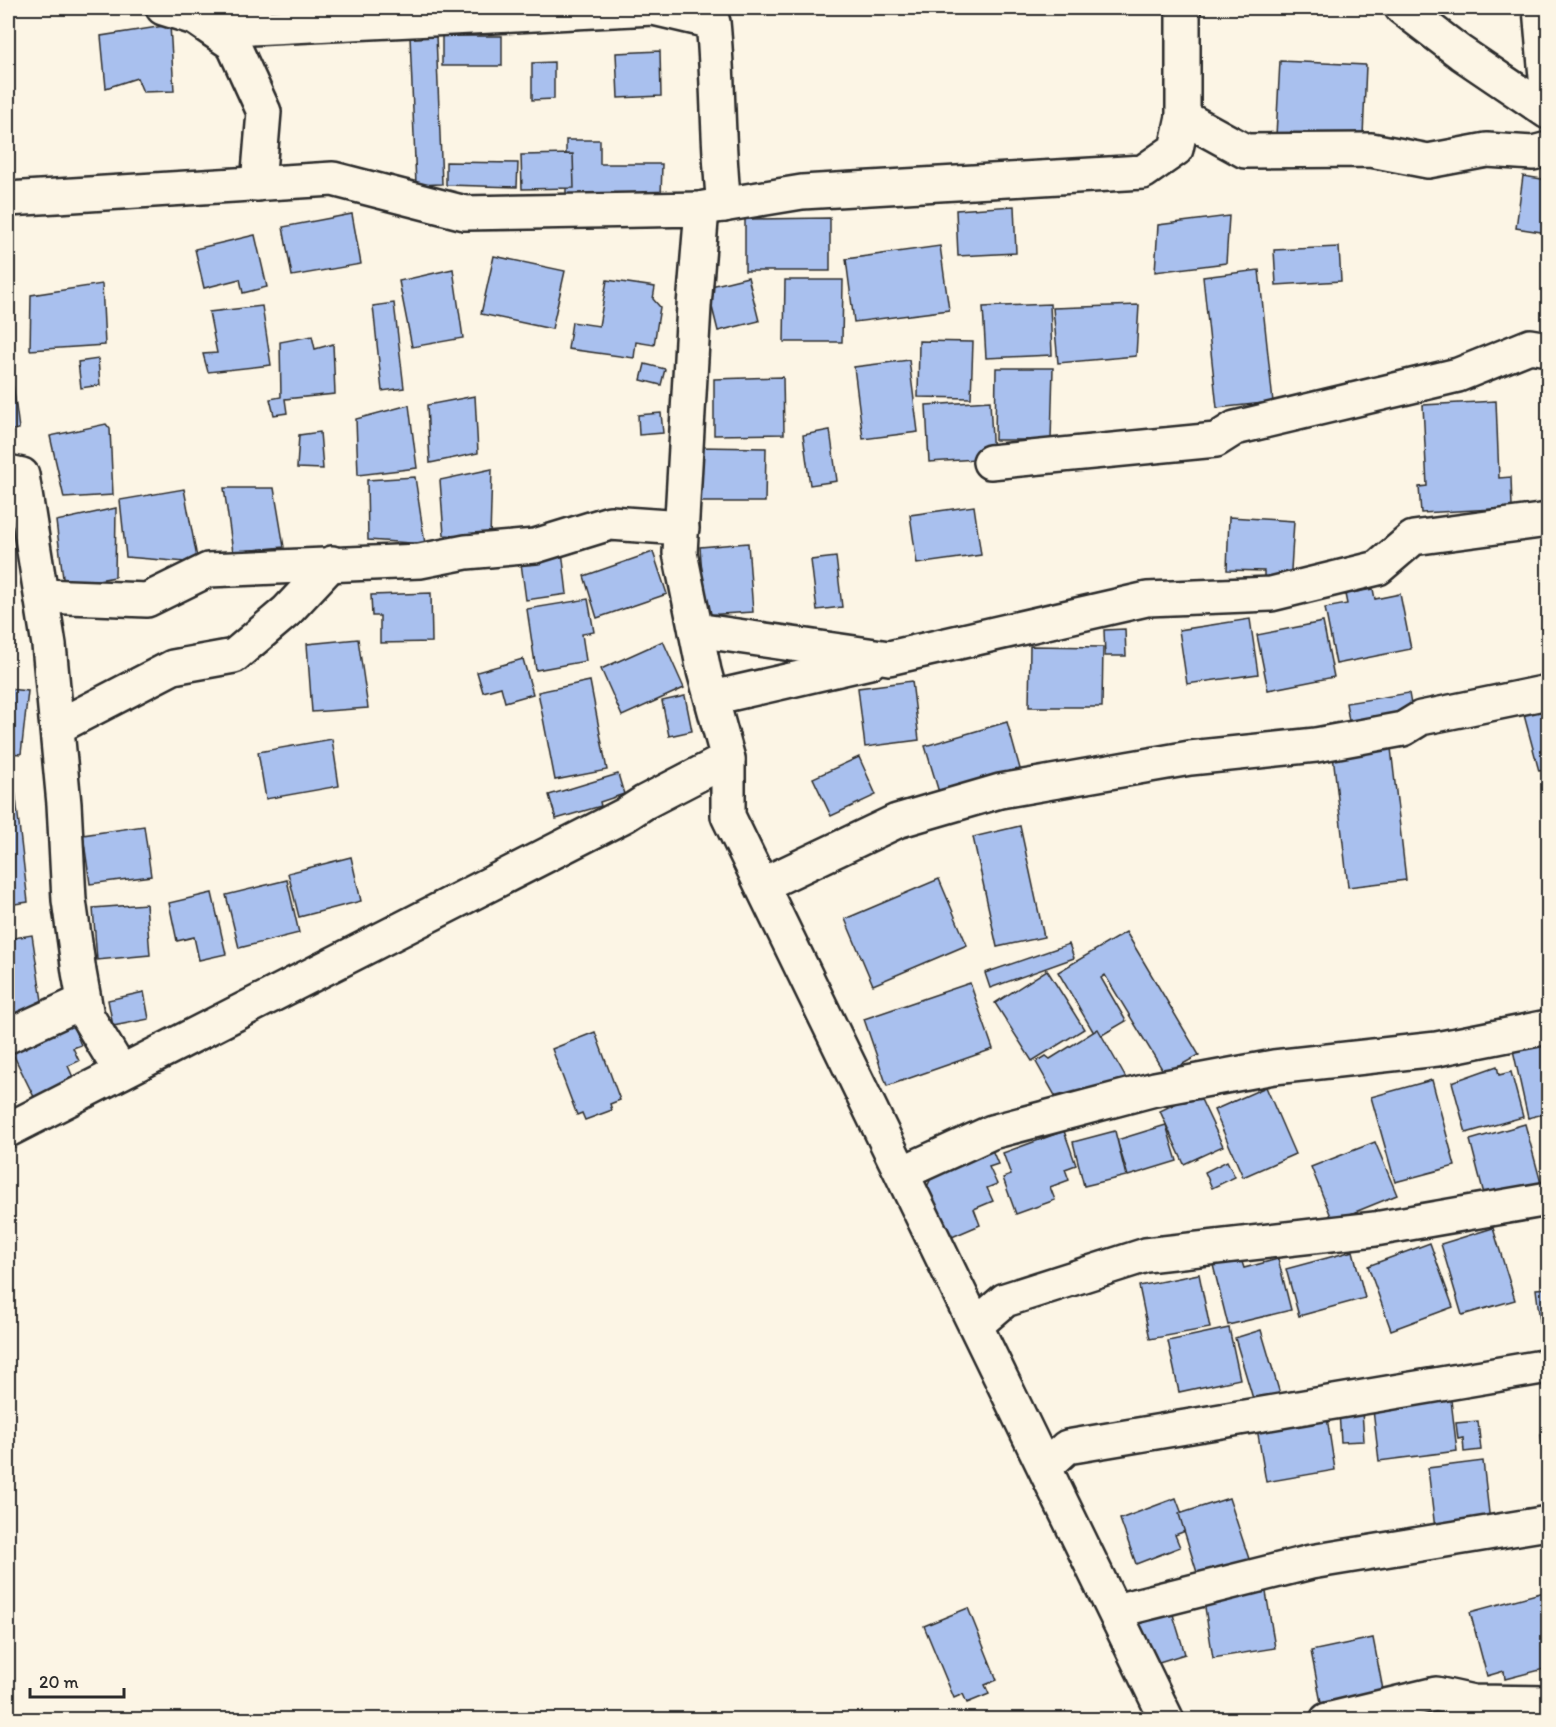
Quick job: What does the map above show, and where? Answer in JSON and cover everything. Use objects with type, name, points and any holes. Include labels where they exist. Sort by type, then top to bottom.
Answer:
[{"type":"street","points":[[163,8],[195,18],[233,44],[264,112],[258,184]]},
{"type":"street","points":[[214,30],[653,8],[713,22],[719,80],[721,174],[693,306],[680,553],[696,630],[728,759],[728,816],[1167,1719]]},
{"type":"street","points":[[8,199],[333,179],[465,213],[713,207],[802,192],[1143,172],[1176,148],[1183,117],[1183,8]]},
{"type":"street","points":[[1402,8],[1461,53],[1548,112]]},
{"type":"street","points":[[1540,8],[1548,100]]},
{"type":"street","points":[[1183,117],[1245,151],[1371,150],[1428,161],[1487,150],[1533,153],[1548,148]]},
{"type":"street","points":[[990,462],[1216,440],[1235,428],[1458,375],[1530,346],[1548,349]]},
{"type":"street","points":[[8,472],[22,475],[21,539],[42,596],[57,727],[69,900],[84,1001],[87,1016],[121,1072]]},
{"type":"street","points":[[712,698],[1147,599],[1271,594],[1378,568],[1413,538],[1548,520]]},
{"type":"street","points":[[42,596],[147,600],[208,570],[420,561],[466,552],[535,546],[610,523],[682,528]]},
{"type":"street","points":[[57,727],[174,667],[234,656],[287,611],[333,563]]},
{"type":"street","points":[[696,630],[889,658]]},
{"type":"street","points":[[762,885],[897,821],[1000,791],[1190,758],[1316,745],[1403,729],[1421,718],[1548,692]]},
{"type":"street","points":[[8,1130],[625,815],[645,802],[728,759]]},
{"type":"street","points":[[8,1036],[84,1001]]},
{"type":"street","points":[[902,1173],[992,1132],[1155,1089],[1274,1066],[1437,1049],[1548,1027]]},
{"type":"street","points":[[976,1326],[1005,1300],[1146,1255],[1375,1229],[1548,1199]]},
{"type":"street","points":[[1046,1467],[1067,1447],[1548,1366]]},
{"type":"street","points":[[1115,1611],[1311,1562],[1548,1523]]},
{"type":"street","points":[[1327,1719],[1436,1694],[1473,1702],[1548,1703]]},
{"type":"building","points":[[262,8],[290,8],[263,13]]},
{"type":"building","points":[[170,25],[174,91],[143,92],[137,78],[106,88],[101,36]]},
{"type":"building","points":[[436,35],[442,184],[416,185],[410,36]]},
{"type":"building","points":[[442,36],[502,36],[502,66],[442,66]]},
{"type":"building","points":[[660,51],[661,96],[618,98],[616,53]]},
{"type":"building","points":[[1280,61],[1366,65],[1363,136],[1276,136]]},
{"type":"building","points":[[554,62],[554,99],[532,100],[532,63]]},
{"type":"building","points":[[566,140],[600,140],[600,164],[662,164],[661,197],[566,197]]},
{"type":"building","points":[[573,154],[574,188],[522,189],[521,155]]},
{"type":"building","points":[[446,162],[518,163],[517,187],[446,185]]},
{"type":"building","points":[[1523,176],[1548,180],[1548,233],[1516,228]]},
{"type":"building","points":[[1014,206],[1016,253],[958,256],[956,210]]},
{"type":"building","points":[[352,214],[361,264],[292,276],[283,227]]},
{"type":"building","points":[[1229,216],[1226,263],[1155,272],[1158,225]]},
{"type":"building","points":[[830,218],[830,271],[745,271],[745,219]]},
{"type":"building","points":[[255,235],[267,287],[243,293],[240,279],[204,288],[195,249]]},
{"type":"building","points":[[940,246],[949,310],[854,322],[846,259]]},
{"type":"building","points":[[1339,247],[1341,281],[1276,285],[1274,250]]},
{"type":"building","points":[[494,256],[565,271],[552,329],[481,314]]},
{"type":"building","points":[[453,269],[463,338],[412,347],[399,281]]},
{"type":"building","points":[[1259,270],[1273,402],[1217,408],[1203,277]]},
{"type":"building","points":[[748,277],[759,321],[718,331],[707,287]]},
{"type":"building","points":[[607,280],[655,287],[653,299],[660,307],[654,345],[636,342],[634,358],[568,349],[572,322],[599,326]]},
{"type":"building","points":[[785,280],[843,280],[842,342],[784,342]]},
{"type":"building","points":[[102,284],[105,345],[30,350],[31,295]]},
{"type":"building","points":[[394,303],[404,388],[382,391],[373,306]]},
{"type":"building","points":[[1050,304],[1052,355],[986,358],[983,307]]},
{"type":"building","points":[[1139,305],[1136,356],[1058,363],[1053,308]]},
{"type":"building","points":[[262,306],[271,365],[208,372],[203,354],[217,353],[209,312]]},
{"type":"building","points":[[312,336],[315,349],[333,344],[335,394],[285,399],[287,413],[274,415],[270,399],[281,397],[280,342]]},
{"type":"building","points":[[919,341],[973,342],[971,398],[918,397]]},
{"type":"building","points":[[98,359],[100,385],[81,388],[78,362]]},
{"type":"building","points":[[909,360],[918,432],[863,439],[854,367]]},
{"type":"building","points":[[645,364],[665,369],[661,385],[641,380]]},
{"type":"building","points":[[8,368],[11,368],[19,429],[8,431]]},
{"type":"building","points":[[996,368],[1053,368],[1051,440],[995,440]]},
{"type":"building","points":[[783,377],[784,434],[714,435],[714,379]]},
{"type":"building","points":[[475,396],[478,453],[430,463],[427,405]]},
{"type":"building","points":[[990,401],[993,458],[929,462],[926,405]]},
{"type":"building","points":[[1496,401],[1499,478],[1511,477],[1512,508],[1421,513],[1419,487],[1427,486],[1423,405]]},
{"type":"building","points":[[409,405],[417,468],[358,475],[356,419]]},
{"type":"building","points":[[661,413],[663,433],[639,435],[638,415]]},
{"type":"building","points":[[106,424],[110,429],[113,495],[64,498],[50,436]]},
{"type":"building","points":[[830,430],[837,481],[810,485],[803,435]]},
{"type":"building","points":[[320,432],[323,469],[297,468],[299,435]]},
{"type":"building","points":[[697,447],[766,448],[765,502],[696,502]]},
{"type":"building","points":[[492,469],[490,538],[444,535],[440,480]]},
{"type":"building","points":[[415,477],[425,544],[368,540],[367,480]]},
{"type":"building","points":[[224,488],[274,488],[284,547],[233,552]]},
{"type":"building","points":[[184,489],[198,563],[126,557],[120,500]]},
{"type":"building","points":[[974,506],[981,555],[917,564],[910,515]]},
{"type":"building","points":[[116,508],[115,577],[64,586],[56,521]]},
{"type":"building","points":[[1229,517],[1294,521],[1290,586],[1264,585],[1264,571],[1227,570]]},
{"type":"building","points":[[748,543],[753,612],[705,615],[700,547]]},
{"type":"building","points":[[562,551],[567,594],[526,600],[520,556]]},
{"type":"building","points":[[653,552],[667,594],[597,618],[584,576]]},
{"type":"building","points":[[836,557],[842,607],[817,610],[811,560]]},
{"type":"building","points":[[1373,589],[1375,599],[1400,594],[1411,649],[1336,664],[1325,608],[1347,604],[1345,594]]},
{"type":"building","points":[[431,593],[432,642],[380,643],[380,616],[372,616],[371,595]]},
{"type":"building","points":[[588,599],[594,632],[582,634],[586,661],[536,670],[527,609]]},
{"type":"building","points":[[1250,619],[1258,674],[1187,684],[1179,630]]},
{"type":"building","points":[[1323,622],[1334,677],[1268,690],[1257,635]]},
{"type":"building","points":[[1125,629],[1126,656],[1105,656],[1104,630]]},
{"type":"building","points":[[358,639],[368,708],[312,712],[307,644]]},
{"type":"building","points":[[663,641],[684,688],[622,716],[601,669]]},
{"type":"building","points":[[1030,646],[1103,647],[1102,707],[1029,707]]},
{"type":"building","points":[[523,659],[533,694],[505,702],[501,687],[483,692],[477,672]]},
{"type":"building","points":[[590,681],[607,770],[555,780],[538,692]]},
{"type":"building","points":[[912,681],[919,740],[865,747],[858,688]]},
{"type":"building","points":[[8,689],[28,691],[21,754],[8,753]]},
{"type":"building","points":[[1409,693],[1413,717],[1350,727],[1346,703]]},
{"type":"building","points":[[685,696],[692,731],[669,736],[662,701]]},
{"type":"building","points":[[1548,708],[1548,769],[1539,771],[1524,715]]},
{"type":"building","points":[[1007,722],[1022,776],[941,799],[925,746]]},
{"type":"building","points":[[332,739],[339,786],[266,799],[258,752]]},
{"type":"building","points":[[1391,748],[1406,880],[1348,887],[1333,755]]},
{"type":"building","points":[[859,757],[876,795],[831,816],[813,778]]},
{"type":"building","points":[[12,764],[28,902],[8,905],[8,765]]},
{"type":"building","points":[[618,774],[624,794],[600,802],[601,806],[556,819],[549,795]]},
{"type":"building","points":[[144,826],[151,876],[90,884],[83,835]]},
{"type":"building","points":[[1020,826],[1044,937],[997,947],[973,837]]},
{"type":"building","points":[[351,857],[361,901],[299,917],[288,873]]},
{"type":"building","points":[[939,879],[967,945],[873,985],[845,919]]},
{"type":"building","points":[[287,880],[299,933],[239,948],[226,895]]},
{"type":"building","points":[[212,893],[226,954],[199,960],[194,937],[177,941],[169,903]]},
{"type":"building","points":[[146,904],[150,955],[97,960],[93,908]]},
{"type":"building","points":[[1126,932],[1199,1055],[1165,1074],[1105,975],[1101,978],[1126,1021],[1097,1038],[1058,972]]},
{"type":"building","points":[[32,935],[44,1014],[8,1020],[8,939]]},
{"type":"building","points":[[1069,944],[1074,958],[990,988],[985,973]]},
{"type":"building","points":[[1047,970],[1084,1029],[1032,1061],[995,1003]]},
{"type":"building","points":[[970,983],[993,1049],[887,1086],[864,1019]]},
{"type":"building","points":[[144,992],[149,1019],[113,1026],[108,1000]]},
{"type":"building","points":[[72,1024],[81,1045],[73,1048],[79,1061],[68,1066],[75,1082],[36,1101],[12,1052]]},
{"type":"building","points":[[1098,1029],[1127,1080],[1057,1099],[1036,1062],[1046,1056],[1050,1059]]},
{"type":"building","points":[[595,1032],[620,1100],[610,1104],[612,1110],[585,1120],[582,1113],[577,1115],[552,1049]]},
{"type":"building","points":[[1548,1042],[1547,1127],[1543,1114],[1528,1118],[1513,1050]]},
{"type":"building","points":[[1497,1066],[1499,1075],[1511,1072],[1523,1117],[1466,1133],[1452,1082]]},
{"type":"building","points":[[1432,1080],[1455,1166],[1395,1182],[1371,1097]]},
{"type":"building","points":[[1266,1087],[1295,1154],[1243,1177],[1214,1110]]},
{"type":"building","points":[[8,1088],[20,1118],[8,1124]]},
{"type":"building","points":[[1198,1093],[1223,1146],[1184,1164],[1160,1111]]},
{"type":"building","points":[[1525,1124],[1541,1183],[1485,1198],[1470,1140]]},
{"type":"building","points":[[1166,1125],[1177,1161],[1128,1176],[1117,1140]]},
{"type":"building","points":[[1064,1131],[1076,1165],[1065,1169],[1069,1180],[1050,1187],[1055,1200],[1016,1214],[1003,1178],[1011,1175],[1003,1153]]},
{"type":"building","points":[[1115,1131],[1126,1176],[1084,1186],[1073,1142]]},
{"type":"building","points":[[1375,1142],[1397,1195],[1333,1221],[1311,1167]]},
{"type":"building","points":[[990,1145],[998,1164],[989,1167],[997,1184],[987,1188],[993,1201],[974,1209],[980,1225],[945,1240],[925,1191],[936,1168]]},
{"type":"building","points":[[1227,1161],[1235,1177],[1212,1188],[1205,1172]]},
{"type":"building","points":[[1493,1228],[1515,1300],[1462,1315],[1441,1244]]},
{"type":"building","points":[[1430,1243],[1453,1307],[1391,1330],[1368,1266]]},
{"type":"building","points":[[1353,1251],[1365,1298],[1299,1316],[1286,1269]]},
{"type":"building","points":[[1241,1259],[1244,1268],[1278,1259],[1291,1310],[1228,1325],[1213,1265]]},
{"type":"building","points":[[1199,1274],[1210,1328],[1150,1339],[1139,1286]]},
{"type":"building","points":[[1548,1288],[1548,1353],[1544,1354],[1536,1289]]},
{"type":"building","points":[[1229,1328],[1240,1379],[1179,1392],[1168,1341]]},
{"type":"building","points":[[1261,1330],[1280,1394],[1254,1402],[1235,1338]]},
{"type":"building","points":[[1451,1400],[1457,1451],[1379,1461],[1373,1410]]},
{"type":"building","points":[[1326,1411],[1335,1470],[1266,1482],[1256,1422]]},
{"type":"building","points":[[1362,1411],[1364,1441],[1341,1442],[1339,1412]]},
{"type":"building","points":[[1478,1421],[1481,1450],[1464,1452],[1463,1438],[1458,1439],[1456,1423]]},
{"type":"building","points":[[1548,1434],[1548,1496],[1541,1435]]},
{"type":"building","points":[[1483,1461],[1490,1522],[1435,1529],[1428,1468]]},
{"type":"building","points":[[1176,1498],[1188,1530],[1175,1535],[1180,1547],[1136,1564],[1120,1519]]},
{"type":"building","points":[[1229,1498],[1250,1562],[1199,1579],[1179,1514]]},
{"type":"building","points":[[1548,1591],[1548,1668],[1505,1679],[1504,1671],[1487,1676],[1470,1612]]},
{"type":"building","points":[[1266,1592],[1275,1648],[1213,1658],[1204,1601]]},
{"type":"building","points":[[968,1608],[997,1680],[985,1685],[989,1694],[967,1703],[963,1694],[954,1698],[924,1626]]},
{"type":"building","points":[[1171,1608],[1185,1654],[1146,1666],[1132,1621]]},
{"type":"building","points":[[1373,1638],[1384,1695],[1322,1708],[1311,1651]]}]
